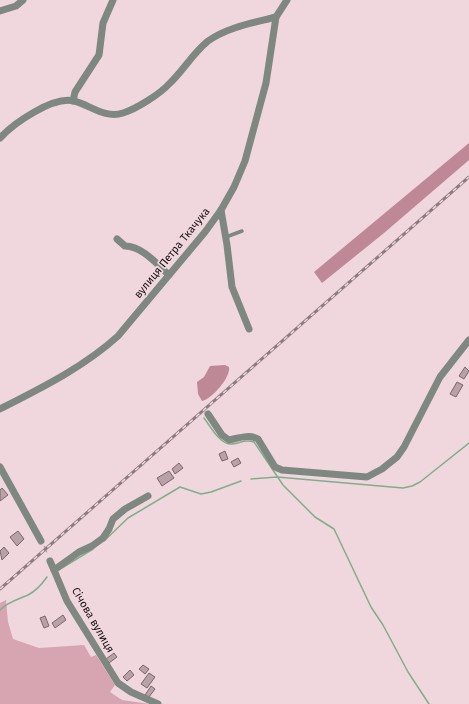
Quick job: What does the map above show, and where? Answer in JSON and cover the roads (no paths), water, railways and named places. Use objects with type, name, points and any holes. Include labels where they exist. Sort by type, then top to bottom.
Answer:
[{"type":"street","points":[[0,11],[16,6],[23,0]]},
{"type":"street","points":[[73,101],[75,92],[94,65],[99,55],[103,23],[113,0]]},
{"type":"street","name":"вулиця Петра Ткачука","points":[[0,409],[62,376],[107,346],[118,336],[221,210],[234,187],[245,161],[266,83],[276,17],[287,0]]},
{"type":"street","points":[[0,138],[27,116],[59,101],[73,101],[99,112],[110,114],[121,114],[131,110],[169,85],[207,42],[226,30],[276,17]]},
{"type":"street","points":[[221,210],[232,287],[249,329]]},
{"type":"street","points":[[117,239],[125,246],[132,246],[148,257],[169,275]]},
{"type":"street","points":[[208,414],[222,435],[229,440],[246,436],[254,437],[258,440],[275,467],[282,470],[368,477],[382,469],[397,457],[404,448],[440,377],[469,340]]},
{"type":"street","points":[[0,468],[41,541]]},
{"type":"street","points":[[54,570],[79,552],[92,546],[103,538],[113,519],[125,509],[148,496]]},
{"type":"street","name":"Січова вулиця","points":[[50,561],[67,601],[118,683],[131,692],[158,704]]},
{"type":"lane","points":[[226,237],[242,231]]},
{"type":"waterway","points":[[204,418],[216,435],[228,444],[245,441],[254,442],[283,485],[315,517],[334,529],[371,607],[383,625],[408,672],[429,704]]},
{"type":"waterway","points":[[251,479],[277,477],[403,488],[420,482],[469,443]]},
{"type":"waterway","points":[[104,541],[128,518],[180,487],[201,494],[241,481]]},
{"type":"waterway","points":[[57,571],[93,549]]},
{"type":"waterway","points":[[0,610],[10,603],[34,591],[47,577]]},
{"type":"railway","points":[[0,589],[469,177]]}]
